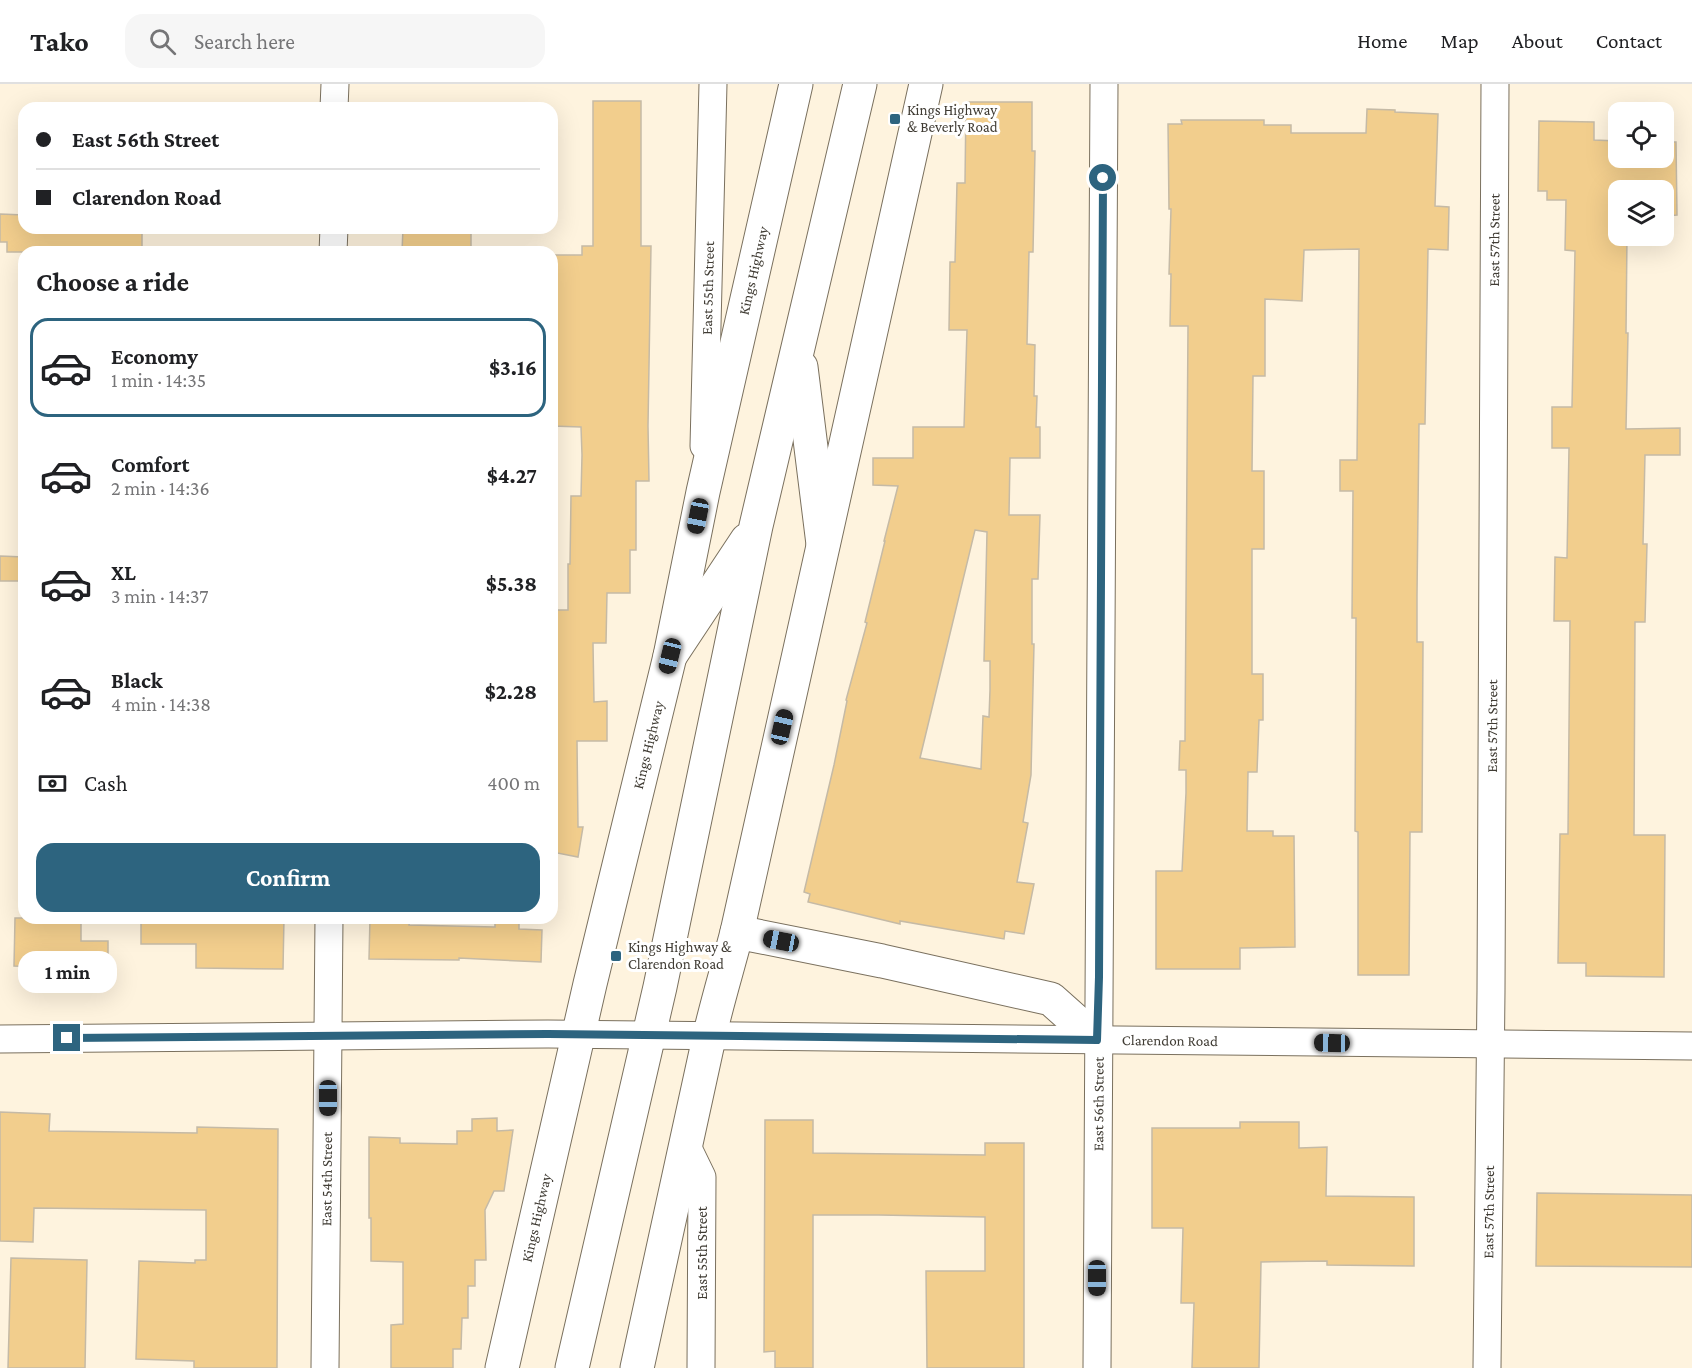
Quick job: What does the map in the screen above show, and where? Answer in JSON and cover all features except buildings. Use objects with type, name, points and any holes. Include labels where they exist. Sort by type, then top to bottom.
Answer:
[{"type":"street","points":[[334,102],[335,84]]},
{"type":"street","name":"East 55th Street","points":[[703,492],[713,84]]},
{"type":"street","name":"Kings Highway","points":[[502,1368],[590,984],[670,656],[703,492],[796,84]]},
{"type":"street","points":[[572,1368],[649,1036],[756,526],[860,84]]},
{"type":"street","points":[[636,1368],[709,1036],[737,932],[926,84]]},
{"type":"street","name":"East 56th Street","points":[[1097,1368],[1104,84]]},
{"type":"street","name":"East 57th Street","points":[[1487,1368],[1496,84]]},
{"type":"street","points":[[798,345],[823,544]]},
{"type":"street","points":[[670,656],[756,526]]},
{"type":"street","name":"East 54th Street","points":[[326,1368],[329,924]]},
{"type":"street","points":[[737,932],[1050,999],[1097,1040]]},
{"type":"street","name":"Clarendon Road","points":[[0,1039],[579,1034],[1692,1046]]},
{"type":"street","name":"East 55th Street","points":[[685,1142],[702,1177],[701,1368]]},
{"type":"place","name":"Kings Highway & Beverly Road","points":[[895,119]]},
{"type":"place","name":"Kings Highway & Clarendon Road","points":[[616,956]]},
{"type":"route","points":[[67,1038],[548,1034],[1097,1040],[1103,178]]}]
